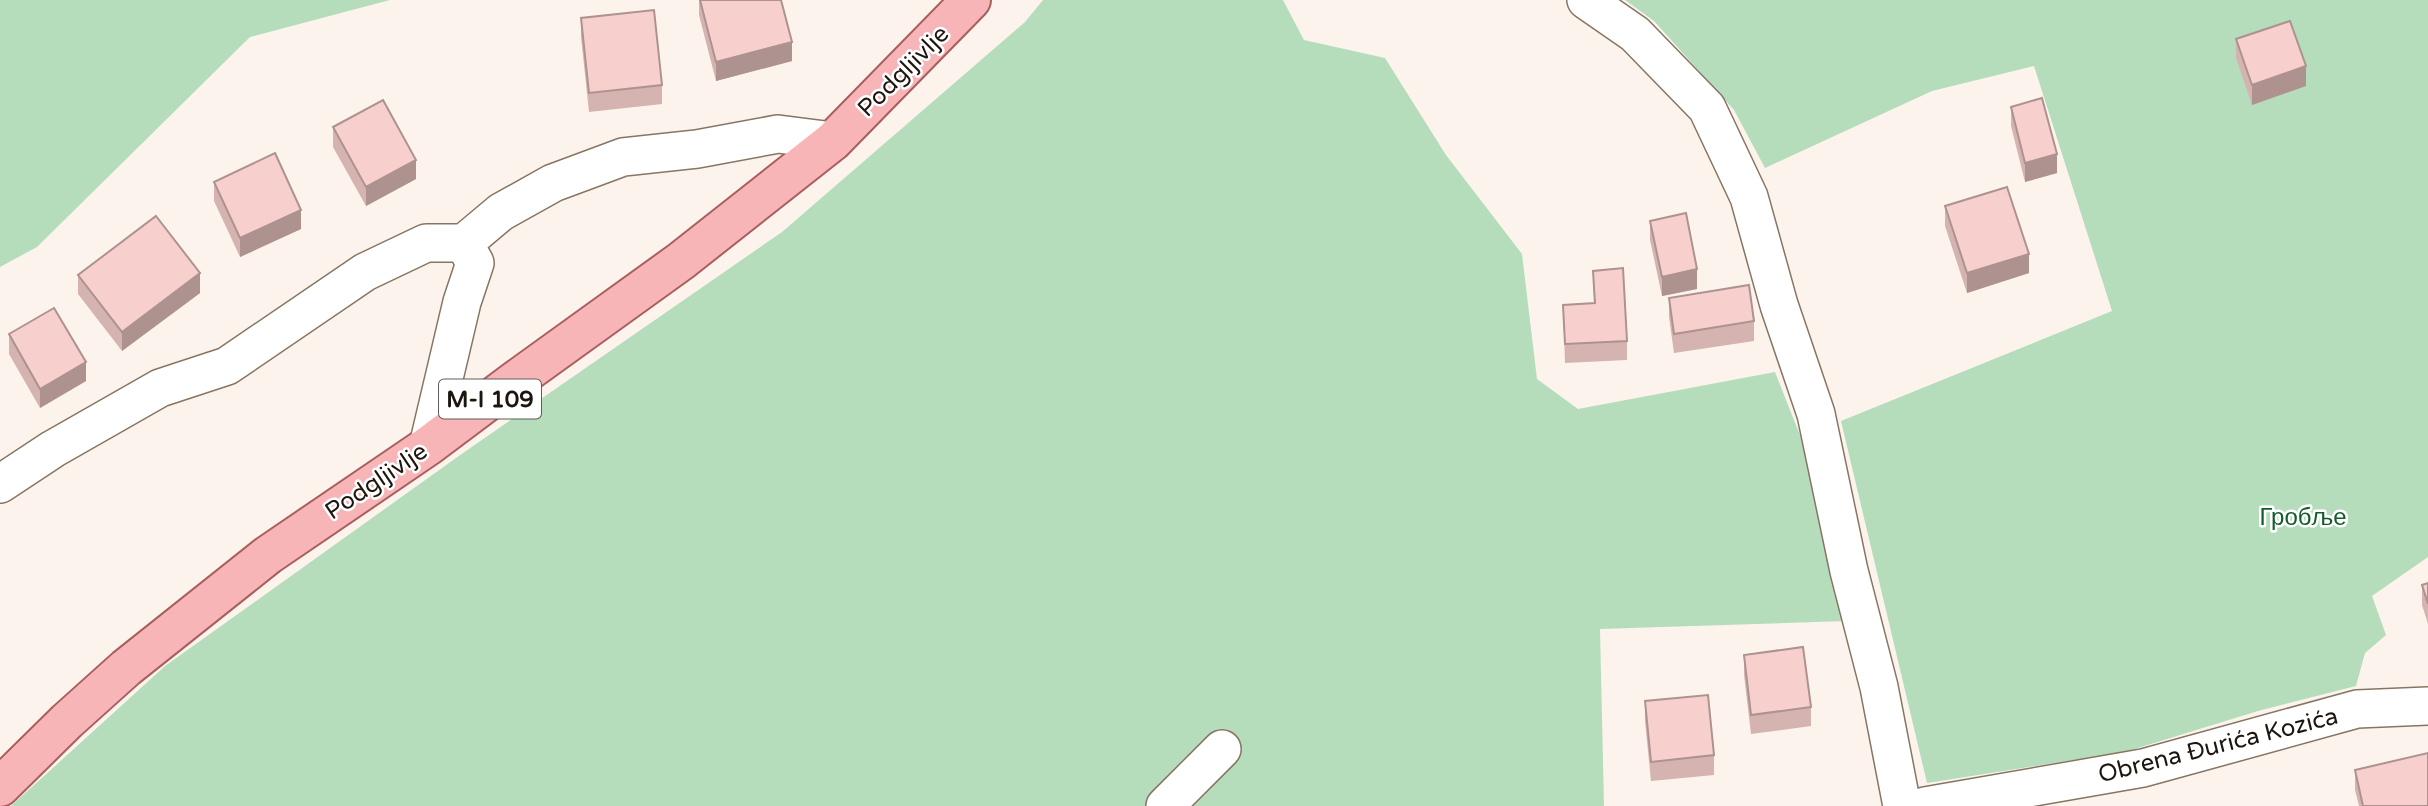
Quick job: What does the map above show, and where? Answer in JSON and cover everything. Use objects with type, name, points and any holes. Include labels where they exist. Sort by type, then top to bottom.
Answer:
[{"type":"main road","name":"Podgljivlje","points":[[0,787],[126,668],[268,555],[428,446],[681,261],[833,141],[971,0]]},
{"type":"street","points":[[1586,0],[1635,34],[1707,108],[1749,197],[1779,304],[1815,414],[1849,571],[1879,687],[1902,806]]},
{"type":"street","points":[[0,484],[53,449],[160,388],[227,366],[365,272],[426,243],[464,243],[501,212],[553,183],[622,157],[696,149],[778,134],[833,141]]},
{"type":"street","points":[[428,446],[462,302],[475,263],[464,243]]},
{"type":"street","name":"Obrena Đurića Kozića","points":[[1926,806],[2143,768],[2357,709],[2428,706]]},
{"type":"street","points":[[1165,806],[1222,749]]},
{"type":"green space","points":[[0,0],[390,0],[250,37],[37,247],[0,267]]},
{"type":"green space","points":[[1043,0],[1283,0],[1304,40],[1385,58],[1446,155],[1522,254],[1537,379],[1578,409],[1775,372],[1807,453],[1847,621],[1600,629],[1604,806],[11,806],[165,666],[463,453],[782,232],[1025,22]]},
{"type":"green space","name":"Гробље","points":[[1625,0],[2428,0],[2428,557],[2372,596],[2386,635],[2365,653],[2356,686],[2258,711],[2125,752],[1927,783],[1841,421],[2112,311],[2034,66],[1932,91],[1765,168],[1734,110],[1654,21]]},
{"type":"building","points":[[700,0],[781,0],[792,42],[716,62]]},
{"type":"building","points":[[654,10],[662,85],[589,93],[581,18]]},
{"type":"building","points":[[2290,21],[2306,66],[2252,85],[2236,39]]},
{"type":"building","points":[[2042,98],[2057,154],[2025,163],[2011,107]]},
{"type":"building","points":[[383,100],[416,160],[366,187],[333,127]]},
{"type":"building","points":[[275,153],[301,210],[240,238],[214,182]]},
{"type":"building","points":[[2007,187],[2029,254],[1967,273],[1945,206]]},
{"type":"building","points":[[1686,213],[1697,269],[1662,277],[1650,221]]},
{"type":"building","points":[[156,216],[200,273],[122,332],[78,275]]},
{"type":"building","points":[[1623,268],[1627,341],[1565,344],[1563,305],[1595,303],[1593,271]]},
{"type":"building","points":[[1749,285],[1754,321],[1674,334],[1669,298]]},
{"type":"building","points":[[54,308],[86,362],[40,389],[9,334]]},
{"type":"building","points":[[2428,583],[2428,604],[2422,585]]},
{"type":"building","points":[[1803,647],[1811,707],[1751,715],[1744,655]]},
{"type":"building","points":[[1708,695],[1714,755],[1651,762],[1645,701]]},
{"type":"building","points":[[2428,753],[2428,806],[2363,806],[2355,770]]}]
